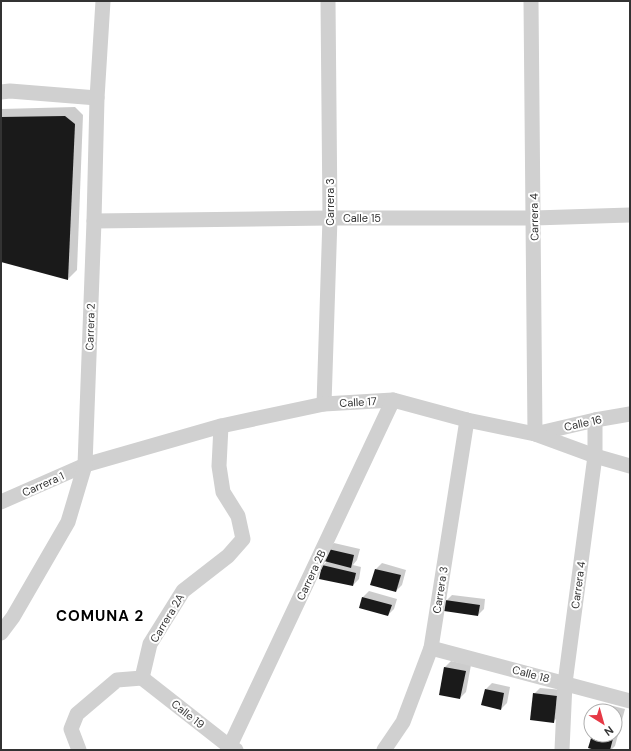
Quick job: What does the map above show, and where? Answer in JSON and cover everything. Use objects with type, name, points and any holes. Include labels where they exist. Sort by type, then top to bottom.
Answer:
[{"type":"street","name":"Carrera 2","points":[[1,633],[13,617],[68,522],[85,465],[97,98],[103,1]]},
{"type":"street","name":"Carrera 3","points":[[324,404],[330,218],[328,1]]},
{"type":"street","name":"Carrera 4","points":[[531,1],[535,434]]},
{"type":"street","points":[[1,92],[10,91],[97,98]]},
{"type":"street","name":"Calle 15","points":[[94,221],[330,218],[534,218],[630,215]]},
{"type":"street","name":"Calle 17","points":[[85,465],[221,426],[324,404],[393,400],[467,420],[535,434],[596,456],[630,466]]},
{"type":"street","name":"Carrera 2B","points":[[231,749],[393,400]]},
{"type":"street","name":"Calle 16","points":[[535,434],[595,420],[630,414]]},
{"type":"street","name":"Carrera 3","points":[[384,750],[403,722],[431,648],[467,420]]},
{"type":"street","name":"Carrera 4","points":[[562,750],[565,684],[596,456],[595,420]]},
{"type":"street","name":"Carrera 2A","points":[[142,678],[150,644],[183,591],[228,556],[243,539],[238,516],[223,492],[219,466],[221,426]]},
{"type":"street","name":"Carrera 1","points":[[1,502],[85,465]]},
{"type":"street","name":"Calle 18","points":[[431,648],[630,702]]},
{"type":"street","points":[[79,750],[71,729],[77,714],[117,680],[142,678]]},
{"type":"street","name":"Calle 19","points":[[142,678],[231,749]]},
{"type":"building","points":[[65,116],[75,124],[68,280],[1,262],[1,117]]},
{"type":"building","points":[[328,549],[354,555],[351,568],[324,561]]},
{"type":"building","points":[[322,565],[356,573],[353,586],[319,579]]},
{"type":"building","points":[[375,569],[401,575],[396,592],[370,585]]},
{"type":"building","points":[[362,597],[392,605],[388,616],[359,608]]},
{"type":"building","points":[[445,600],[480,605],[478,616],[444,611]]},
{"type":"building","points":[[444,667],[466,671],[460,699],[439,695]]},
{"type":"building","points":[[485,689],[504,693],[501,710],[481,705]]},
{"type":"building","points":[[533,693],[557,696],[554,723],[530,720]]},
{"type":"building","points":[[590,743],[612,743],[610,750],[595,750],[588,748]]},
{"type":"district","name":"COMUNA 2","points":[[100,616]]}]
